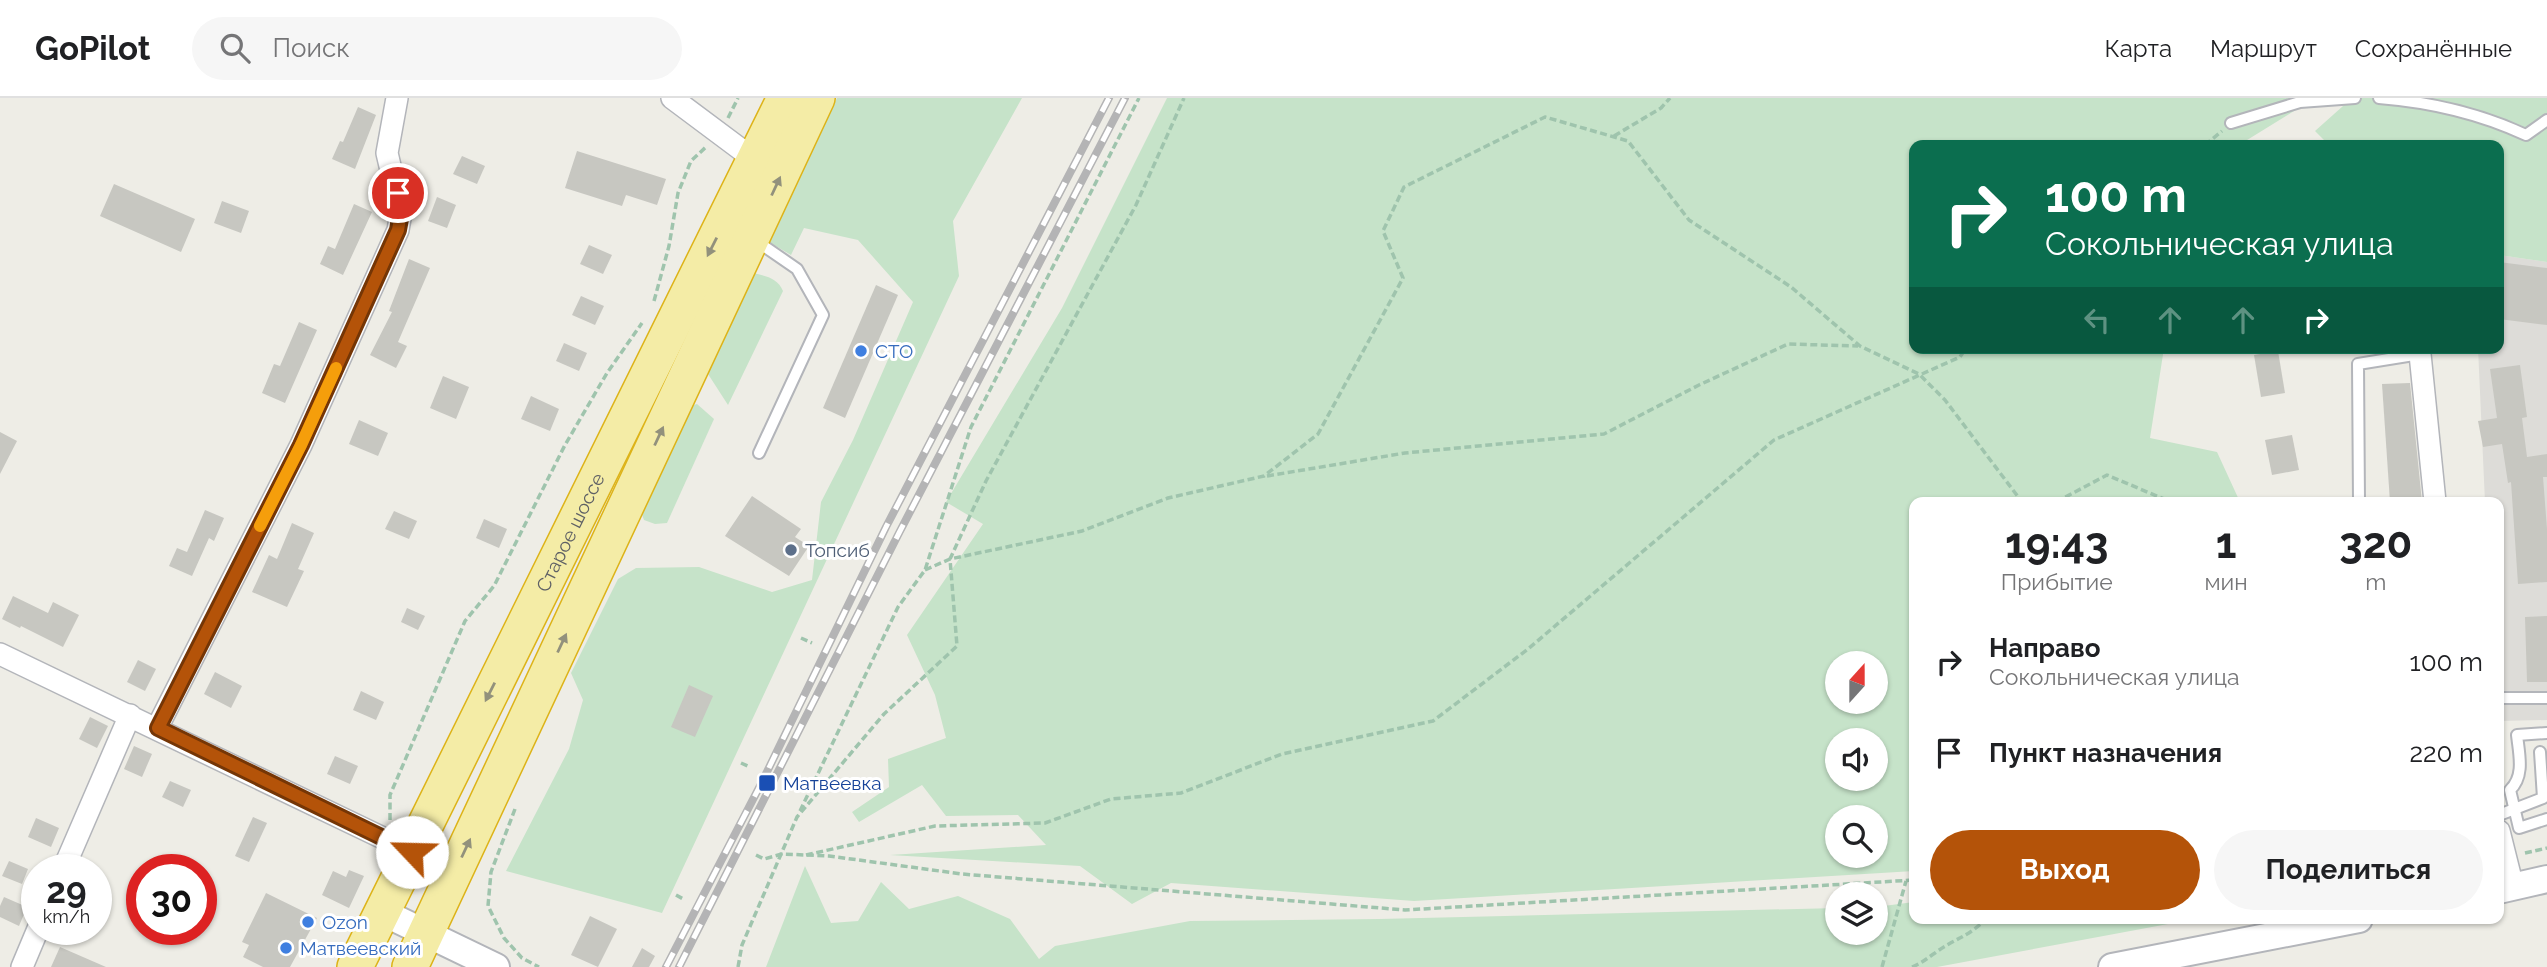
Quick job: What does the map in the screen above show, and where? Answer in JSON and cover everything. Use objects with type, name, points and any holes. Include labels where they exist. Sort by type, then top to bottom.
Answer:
[{"type":"highway","name":"Старое шоссе","points":[[355,967],[382,912],[400,846],[785,98]]},
{"type":"highway","name":"Старое шоссе","points":[[410,967],[817,98]]},
{"type":"street","points":[[158,728],[301,445],[398,230],[401,213],[387,153],[397,98]]},
{"type":"street","points":[[672,98],[755,160]]},
{"type":"street","points":[[2420,354],[2434,497]]},
{"type":"street","points":[[0,654],[400,846]]},
{"type":"street","points":[[70,854],[130,715]]},
{"type":"street","points":[[2506,888],[2547,880]]},
{"type":"street","points":[[382,912],[496,967]]},
{"type":"street","points":[[2112,967],[2333,924]]},
{"type":"street","points":[[22,967],[31,945]]},
{"type":"lane","points":[[2231,123],[2300,102],[2355,98]]},
{"type":"lane","points":[[2379,98],[2420,102],[2505,125],[2526,135],[2547,120]]},
{"type":"lane","points":[[751,237],[797,269],[823,315],[759,453]]},
{"type":"lane","points":[[2359,497],[2358,364],[2420,354]]},
{"type":"lane","points":[[2504,698],[2547,698]]},
{"type":"lane","points":[[2547,733],[2517,735],[2520,764],[2518,783],[2510,790],[2518,828],[2547,819]]},
{"type":"lane","points":[[2504,813],[2543,798],[2540,752]]},
{"type":"path","points":[[650,313],[669,246],[678,193],[691,162],[720,135],[738,98]]},
{"type":"path","points":[[738,967],[743,945],[797,817],[898,607],[925,570],[971,427],[1139,98]]},
{"type":"path","points":[[797,817],[884,714],[957,646],[950,559],[986,481],[1136,205],[1184,98]]},
{"type":"path","points":[[1614,136],[1661,108],[1670,98]]},
{"type":"path","points":[[1264,476],[1318,433],[1404,278],[1383,231],[1404,187],[1545,117],[1628,141],[1689,220],[1791,287],[1860,346],[1919,374],[1945,400],[2018,497]]},
{"type":"path","points":[[400,846],[388,813],[390,795],[465,621],[494,586],[572,433],[607,373],[643,323]]},
{"type":"path","points":[[925,570],[950,559],[1082,531],[1168,498],[1264,476],[1405,453],[1604,434],[1699,385],[1788,344],[1860,346]]},
{"type":"path","points":[[806,855],[935,826],[1045,823],[1111,799],[1181,793],[1282,754],[1433,721],[1528,649],[1774,440],[1962,354]]},
{"type":"path","points":[[2065,497],[2107,475],[2159,497]]},
{"type":"path","points":[[801,638],[812,643]]},
{"type":"path","points":[[741,763],[750,767]]},
{"type":"path","points":[[520,797],[491,872],[488,906],[504,938],[522,958],[539,967]]},
{"type":"path","points":[[756,855],[764,859],[782,854],[806,855],[962,874],[1405,910],[1909,881]]},
{"type":"path","points":[[1882,967],[1906,881]]},
{"type":"path","points":[[676,895],[685,900]]},
{"type":"path","points":[[1912,967],[1926,962],[1934,953],[1972,933],[1981,924]]},
{"type":"shaded area","points":[[2504,256],[2547,262],[2547,720],[2504,721],[2504,497],[2485,497],[2478,354],[2504,354]]},
{"type":"green space","points":[[837,98],[1022,98],[953,221],[959,276],[662,913],[506,871],[569,749],[583,700],[571,673],[618,579],[636,568],[699,567],[772,592],[812,580],[821,502],[853,440],[913,302],[858,240],[804,228],[791,255],[769,242],[799,171]]},
{"type":"green space","points":[[1167,98],[2315,98],[2247,140],[1909,140],[1909,354],[2163,354],[2150,438],[2217,452],[2238,497],[1909,497],[1909,871],[1414,901],[1171,883],[1132,904],[1080,866],[890,855],[1046,845],[1018,815],[946,816],[922,785],[859,822],[852,812],[889,787],[888,759],[946,738],[935,695],[907,635],[983,524],[946,502],[1062,308]]},
{"type":"green space","points":[[2352,98],[2547,98],[2547,262],[2504,256],[2504,140],[2324,140],[2315,131]]},
{"type":"green space","points":[[753,273],[775,280],[783,291],[728,405],[708,374]]},
{"type":"green space","points":[[697,404],[714,419],[667,523],[655,524],[644,520],[641,512],[691,406]]},
{"type":"green space","points":[[805,866],[831,923],[858,921],[881,882],[909,909],[958,896],[1010,919],[1039,959],[1055,946],[1190,921],[1825,908],[1825,945],[1888,945],[1888,905],[1909,903],[1909,924],[2168,924],[1937,967],[766,967]]},
{"type":"building","points":[[358,107],[376,115],[355,169],[332,159],[340,141],[343,142]]},
{"type":"building","points":[[577,151],[666,179],[657,205],[626,195],[622,206],[565,188]]},
{"type":"building","points":[[462,156],[485,166],[477,184],[453,174]]},
{"type":"building","points":[[114,184],[195,219],[181,252],[100,216]]},
{"type":"building","points":[[437,197],[456,205],[447,228],[428,221]]},
{"type":"building","points":[[222,201],[249,211],[241,233],[214,223]]},
{"type":"building","points":[[354,204],[372,212],[343,275],[320,264],[328,246],[335,249]]},
{"type":"building","points":[[589,245],[612,255],[603,274],[580,264]]},
{"type":"building","points":[[409,259],[430,268],[398,342],[407,346],[396,368],[370,355],[392,312],[389,311]]},
{"type":"building","points":[[2504,263],[2547,268],[2547,325],[2504,320]]},
{"type":"building","name":"СТО","points":[[876,285],[898,295],[845,418],[823,408]]},
{"type":"building","points":[[581,296],[604,306],[595,325],[572,315]]},
{"type":"building","points":[[299,322],[317,330],[285,403],[262,393],[274,364],[280,366]]},
{"type":"building","points":[[564,343],[587,353],[579,371],[556,361]]},
{"type":"building","points":[[2278,354],[2285,393],[2261,397],[2254,355]]},
{"type":"building","points":[[2520,365],[2527,417],[2522,418],[2527,457],[2547,454],[2547,477],[2543,477],[2547,582],[2518,584],[2511,482],[2508,483],[2502,444],[2483,447],[2478,421],[2497,418],[2490,369]]},
{"type":"building","points":[[443,376],[469,387],[456,419],[430,408]]},
{"type":"building","points":[[2410,383],[2421,497],[2390,497],[2382,384]]},
{"type":"building","points":[[531,396],[559,409],[550,431],[521,419]]},
{"type":"building","points":[[359,420],[388,433],[378,456],[349,444]]},
{"type":"building","points":[[0,432],[17,441],[0,474]]},
{"type":"building","points":[[2292,435],[2299,470],[2272,475],[2265,440]]},
{"type":"building","points":[[752,496],[801,529],[795,537],[809,546],[789,576],[725,536]]},
{"type":"building","points":[[205,510],[224,518],[214,541],[209,538],[192,576],[169,566],[177,548],[187,552]]},
{"type":"building","points":[[394,511],[417,521],[409,539],[385,529]]},
{"type":"building","points":[[484,519],[507,529],[499,548],[476,538]]},
{"type":"building","points":[[292,523],[314,533],[298,569],[304,571],[287,607],[252,592],[269,555],[277,559]]},
{"type":"building","points":[[13,596],[48,613],[53,602],[79,615],[63,647],[2,619]]},
{"type":"building","points":[[407,608],[425,616],[418,630],[401,622]]},
{"type":"building","points":[[2547,616],[2547,682],[2527,682],[2525,617]]},
{"type":"building","points":[[138,660],[156,669],[145,691],[127,682]]},
{"type":"building","points":[[215,672],[242,686],[231,708],[204,694]]},
{"type":"building","points":[[689,685],[713,696],[695,737],[671,727]]},
{"type":"building","points":[[361,691],[384,702],[376,720],[353,710]]},
{"type":"building","points":[[90,717],[108,726],[97,748],[79,739]]},
{"type":"building","points":[[134,746],[152,754],[142,777],[124,769]]},
{"type":"building","points":[[335,756],[358,766],[350,784],[327,774]]},
{"type":"building","points":[[170,781],[191,790],[183,807],[162,797]]},
{"type":"building","points":[[253,817],[267,823],[249,862],[235,856]]},
{"type":"building","points":[[36,818],[59,828],[51,847],[28,837]]},
{"type":"building","points":[[9,861],[21,866],[21,884],[2,876]]},
{"type":"building","points":[[349,870],[364,876],[349,908],[322,895],[333,871],[346,877]]},
{"type":"building","points":[[266,893],[317,918],[290,967],[263,967],[243,957],[249,945],[242,942]]},
{"type":"building","points":[[4,897],[21,904],[19,926],[0,917],[0,906]]},
{"type":"building","points":[[590,916],[617,929],[598,967],[571,955]]},
{"type":"building","points":[[60,947],[106,967],[51,967]]},
{"type":"building","points":[[642,948],[655,956],[649,967],[632,967]]},
{"type":"railway","points":[[666,967],[763,780],[886,527],[1109,98]]},
{"type":"railway","points":[[679,967],[899,533],[1125,98]]},
{"type":"slow traffic","points":[[260,526],[336,368]]},
{"type":"place","name":"СТО","points":[[861,351]]},
{"type":"place","name":"Топсиб","points":[[791,550]]},
{"type":"place","name":"Матвеевка","points":[[767,783]]},
{"type":"place","name":"Ozon","points":[[308,922]]},
{"type":"place","name":"Матвеевский","points":[[286,948]]},
{"type":"route","points":[[398,193],[401,213],[398,230],[301,445],[158,728],[412,852]]}]
